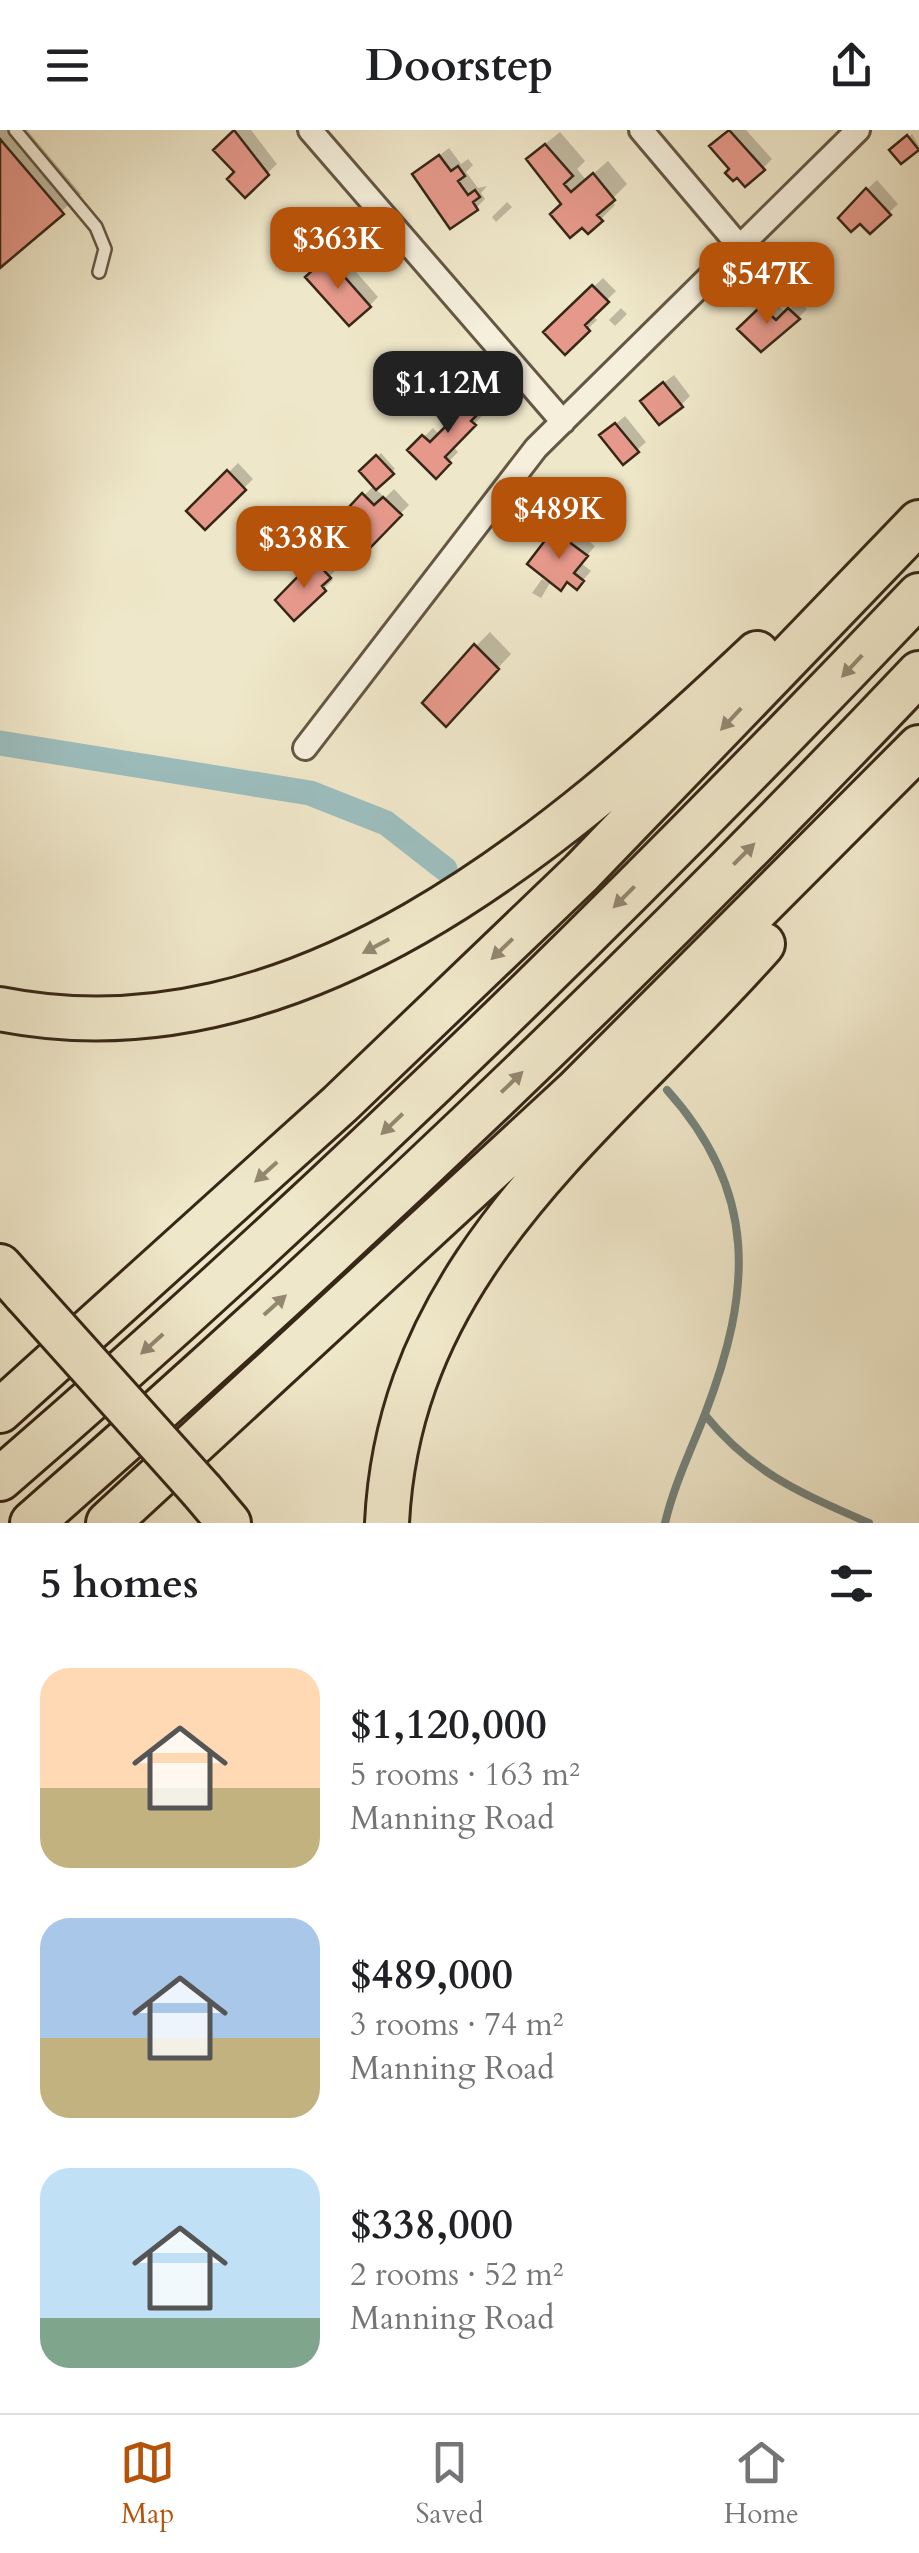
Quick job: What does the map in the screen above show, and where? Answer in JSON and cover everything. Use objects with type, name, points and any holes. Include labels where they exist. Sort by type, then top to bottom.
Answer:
[{"type":"highway","points":[[0,1009],[95,1016],[215,1004],[286,986],[382,943],[468,890],[560,823],[721,688],[852,563],[919,521]]},
{"type":"highway","points":[[0,1412],[340,1104],[568,886],[919,521]]},
{"type":"highway","points":[[0,1478],[336,1177],[527,995],[919,595]]},
{"type":"highway","points":[[32,1523],[490,1104],[745,853],[919,673]]},
{"type":"highway","points":[[108,1523],[560,1105],[919,748]]},
{"type":"highway","points":[[387,1523],[397,1438],[414,1379],[438,1322],[476,1257],[522,1200],[738,972],[919,764]]},
{"type":"highway","points":[[12,1280],[215,1507]]},
{"type":"street","points":[[310,130],[563,422]]},
{"type":"street","points":[[642,130],[740,247]]},
{"type":"street","points":[[305,748],[492,501],[563,422],[858,130]]},
{"type":"lane","points":[[15,130],[96,227],[105,249],[100,272]]},
{"type":"building","points":[[234,130],[269,175],[245,198],[227,179],[234,172],[213,150]]},
{"type":"building","points":[[729,130],[765,170],[745,187],[725,173],[729,169],[709,146]]},
{"type":"building","points":[[907,135],[919,150],[901,164],[889,150]]},
{"type":"building","points":[[0,139],[64,214],[0,268]]},
{"type":"building","points":[[545,144],[573,176],[564,184],[571,192],[593,173],[615,200],[597,215],[603,221],[588,234],[582,228],[570,238],[550,214],[561,204],[526,159]]},
{"type":"building","points":[[439,155],[451,171],[458,166],[465,176],[458,181],[468,195],[475,190],[480,197],[473,202],[478,210],[450,229],[412,174]]},
{"type":"building","points":[[866,188],[891,215],[870,234],[860,224],[851,232],[838,218]]},
{"type":"building","points":[[327,257],[371,307],[349,326],[305,277]]},
{"type":"building","points":[[592,285],[609,302],[585,325],[590,331],[565,355],[543,332]]},
{"type":"building","points":[[761,306],[776,320],[788,308],[800,319],[761,352],[737,329]]},
{"type":"building","points":[[663,382],[683,407],[659,425],[640,401]]},
{"type":"building","points":[[468,388],[486,406],[471,421],[476,425],[445,457],[451,463],[436,479],[407,450],[422,435],[430,442],[461,411],[453,404]]},
{"type":"building","points":[[615,423],[639,452],[623,465],[599,435]]},
{"type":"building","points":[[376,455],[394,474],[376,490],[359,471]]},
{"type":"building","points":[[227,470],[246,490],[205,530],[186,511]]},
{"type":"building","points":[[362,493],[374,505],[383,497],[402,515],[371,547],[353,529],[361,520],[349,507]]},
{"type":"building","points":[[553,530],[588,556],[574,573],[584,581],[577,590],[567,582],[561,591],[527,564]]},
{"type":"building","points":[[314,560],[331,578],[322,586],[326,591],[294,621],[275,600]]},
{"type":"building","points":[[474,644],[499,669],[446,727],[422,703]]},
{"type":"waterway","points":[[0,743],[310,793],[386,823],[445,869]]},
{"type":"waterway","points":[[665,1523],[721,1369],[738,1284],[738,1244],[732,1205],[718,1166],[697,1128],[667,1090]]},
{"type":"waterway","points":[[705,1415],[741,1453],[779,1480],[869,1523]]}]
